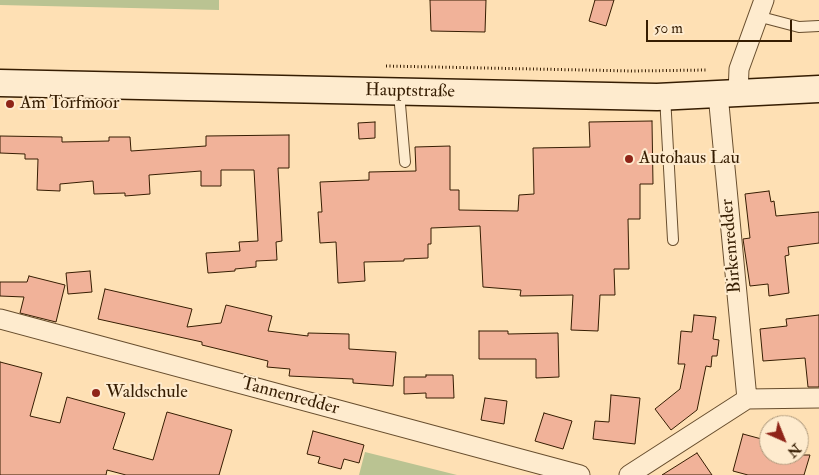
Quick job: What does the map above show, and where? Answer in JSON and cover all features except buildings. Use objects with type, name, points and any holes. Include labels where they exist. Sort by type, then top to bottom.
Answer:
[{"type":"main road","name":"Hauptstraße","points":[[0,82],[665,96],[731,86],[819,89]]},
{"type":"street","points":[[731,86],[760,8]]},
{"type":"street","name":"Birkenredder","points":[[731,86],[747,399]]},
{"type":"street","name":"Tannenredder","points":[[0,319],[580,475]]},
{"type":"street","points":[[629,475],[747,399],[819,398]]},
{"type":"lane","points":[[760,8],[799,26],[819,26]]},
{"type":"lane","points":[[399,91],[405,162]]},
{"type":"lane","points":[[665,96],[673,240]]},
{"type":"path","points":[[378,66],[632,71],[731,86]]},
{"type":"green space","points":[[0,0],[219,0],[219,10],[0,5]]},
{"type":"green space","points":[[365,452],[457,475],[359,475]]},
{"type":"place","name":"Am Torfmoor","points":[[10,104]]},
{"type":"place","name":"Autohaus Lau","points":[[629,159]]},
{"type":"place","name":"Waldschule","points":[[96,393]]}]
